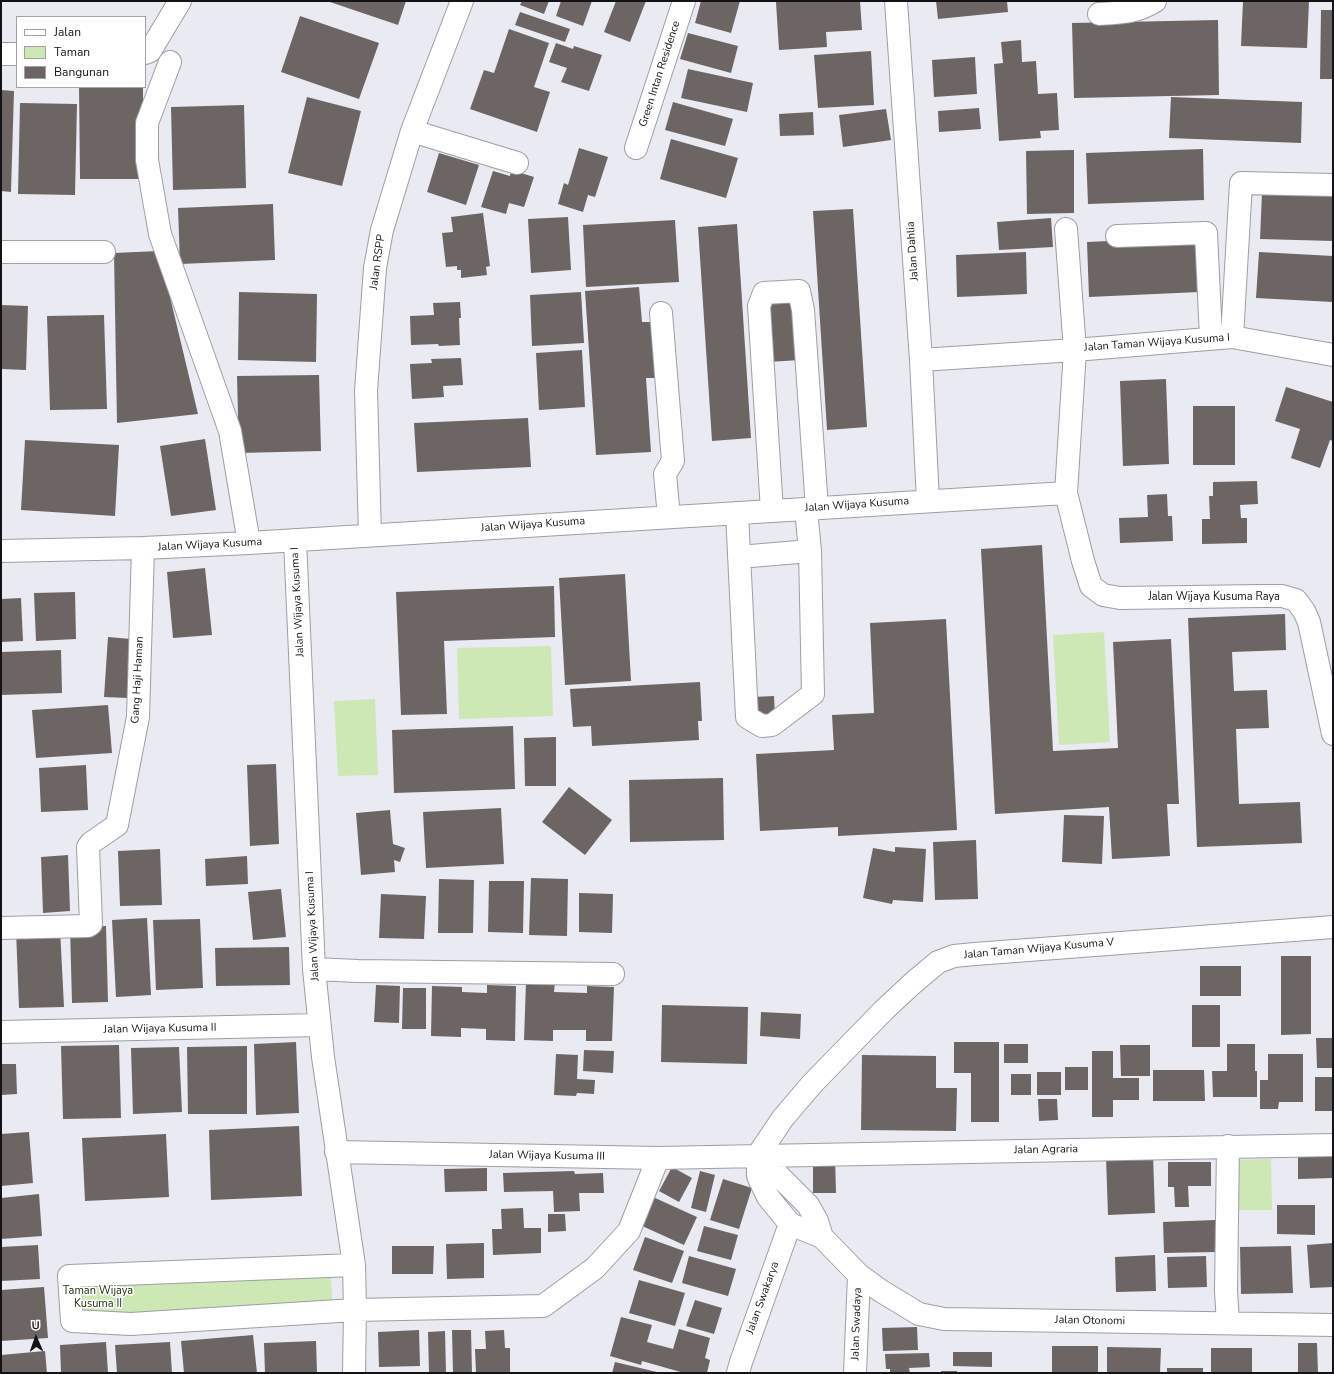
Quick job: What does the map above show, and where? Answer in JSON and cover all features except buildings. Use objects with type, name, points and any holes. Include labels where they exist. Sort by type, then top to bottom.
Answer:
[{"type":"street","points":[[146,53],[150,51],[180,1]]},
{"type":"street","name":"Jalan RSPP","points":[[370,536],[366,392],[375,268],[382,230],[412,131],[462,1]]},
{"type":"street","name":"Green Intan Residence","points":[[636,148],[684,1]]},
{"type":"street","name":"Jalan Dahlia","points":[[896,1],[921,360],[928,501]]},
{"type":"street","points":[[1099,14],[1130,12],[1143,8],[1155,1]]},
{"type":"street","points":[[1,54],[16,54]]},
{"type":"street","points":[[170,62],[147,123],[147,160],[160,234],[230,431],[249,543]]},
{"type":"street","points":[[412,131],[517,163]]},
{"type":"street","points":[[1232,337],[1241,183],[1333,185]]},
{"type":"street","points":[[1066,229],[1075,350]]},
{"type":"street","points":[[1117,236],[1206,232],[1210,338]]},
{"type":"street","points":[[1,252],[104,252]]},
{"type":"street","points":[[737,513],[747,717],[762,726],[772,725],[813,694],[810,551],[811,508],[815,470],[803,310],[799,291],[764,293],[759,306],[772,511]]},
{"type":"street","points":[[661,314],[673,461],[665,474],[668,517]]},
{"type":"street","name":"Jalan Taman Wijaya Kusuma I","points":[[921,360],[1075,350],[1232,337],[1333,355]]},
{"type":"street","name":"Jalan Taman Wijaya Kusuma I","points":[[1066,493],[1075,350]]},
{"type":"street","name":"Jalan Wijaya Kusuma","points":[[1,551],[143,548],[249,543],[1066,493]]},
{"type":"street","name":"Jalan Wijaya Kusuma Raya","points":[[1066,493],[1083,561],[1091,586],[1103,595],[1120,598],[1282,596],[1296,600],[1304,611],[1309,622],[1333,734]]},
{"type":"street","name":"Jalan Wijaya Kusuma I","points":[[295,540],[314,969],[319,1025],[336,1152],[354,1265],[355,1310]]},
{"type":"street","name":"Gang Haji Haman","points":[[1,928],[88,926],[91,924],[88,847],[91,843],[117,826],[138,716],[143,548]]},
{"type":"street","points":[[738,557],[810,551]]},
{"type":"street","name":"Jalan Taman Wijaya Kusuma V","points":[[758,1155],[783,1118],[812,1084],[884,1010],[938,962],[954,956],[976,954],[1333,927]]},
{"type":"street","points":[[314,969],[358,971],[613,974]]},
{"type":"street","name":"Jalan Wijaya Kusuma II","points":[[1,1032],[319,1025]]},
{"type":"street","name":"Jalan Agraria","points":[[758,1155],[1333,1145]]},
{"type":"street","points":[[1228,1146],[1226,1291],[1228,1323]]},
{"type":"street","name":"Jalan Wijaya Kusuma III","points":[[336,1152],[658,1158],[758,1155]]},
{"type":"street","points":[[758,1155],[758,1176],[768,1197],[790,1224],[822,1237]]},
{"type":"street","points":[[758,1155],[808,1205],[817,1220],[822,1237]]},
{"type":"street","points":[[354,1265],[69,1276],[72,1321],[131,1324],[355,1310],[543,1306],[595,1268],[629,1231],[658,1158]]},
{"type":"street","name":"Jalan Swakarya","points":[[738,1373],[790,1224]]},
{"type":"street","name":"Jalan Otonomi","points":[[822,1237],[859,1275],[882,1291],[919,1314],[944,1319],[1333,1325]]},
{"type":"street","name":"Jalan Swadaya","points":[[855,1373],[859,1275]]},
{"type":"street","points":[[354,1373],[355,1310]]},
{"type":"green space","points":[[1104,632],[1110,742],[1059,745],[1053,635]]},
{"type":"green space","points":[[551,646],[553,716],[459,719],[457,648]]},
{"type":"green space","points":[[375,699],[378,775],[338,776],[334,701]]},
{"type":"green space","points":[[1271,1159],[1272,1210],[1236,1210],[1235,1160]]},
{"type":"green space","name":"Taman Wijaya Kusuma II","points":[[330,1266],[333,1307],[72,1321],[69,1276]]}]
